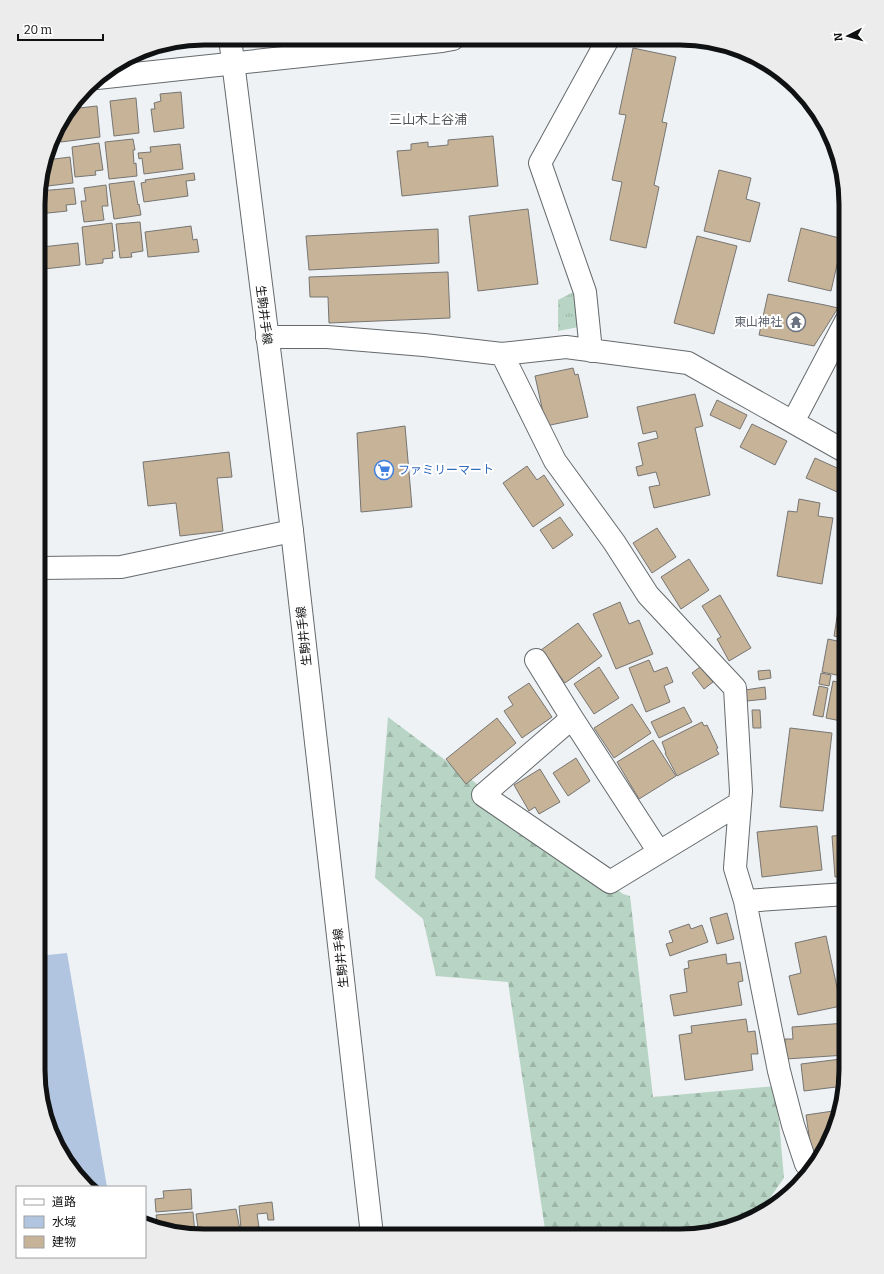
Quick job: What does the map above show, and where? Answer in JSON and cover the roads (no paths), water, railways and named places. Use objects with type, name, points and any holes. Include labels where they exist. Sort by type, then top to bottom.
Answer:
[{"type":"street","name":"生駒井手線","points":[[231,45],[292,531],[371,1229]]},
{"type":"street","points":[[109,77],[414,45]]},
{"type":"street","points":[[591,351],[585,292],[540,164],[605,45]]},
{"type":"street","points":[[793,422],[839,334]]},
{"type":"street","points":[[267,337],[326,337],[424,345],[502,354],[566,347],[688,363],[839,448]]},
{"type":"street","points":[[502,354],[555,461],[614,542],[648,595],[735,688],[740,791],[735,868],[745,901],[779,1070],[791,1118],[807,1165]]},
{"type":"street","points":[[45,568],[121,568],[292,531]]},
{"type":"street","points":[[536,660],[659,852]]},
{"type":"street","points":[[572,718],[483,795],[610,882],[740,803]]},
{"type":"street","points":[[745,901],[839,894]]},
{"type":"water","points":[[67,953],[107,1186],[96,1186],[84,1175],[66,1150],[50,1111],[45,1081],[45,955]]},
{"type":"place","name":"東山神社","points":[[796,322]]},
{"type":"place","name":"ファミリーマート","points":[[384,470]]},
{"type":"district","name":"三山木上谷浦","points":[[428,119]]}]
